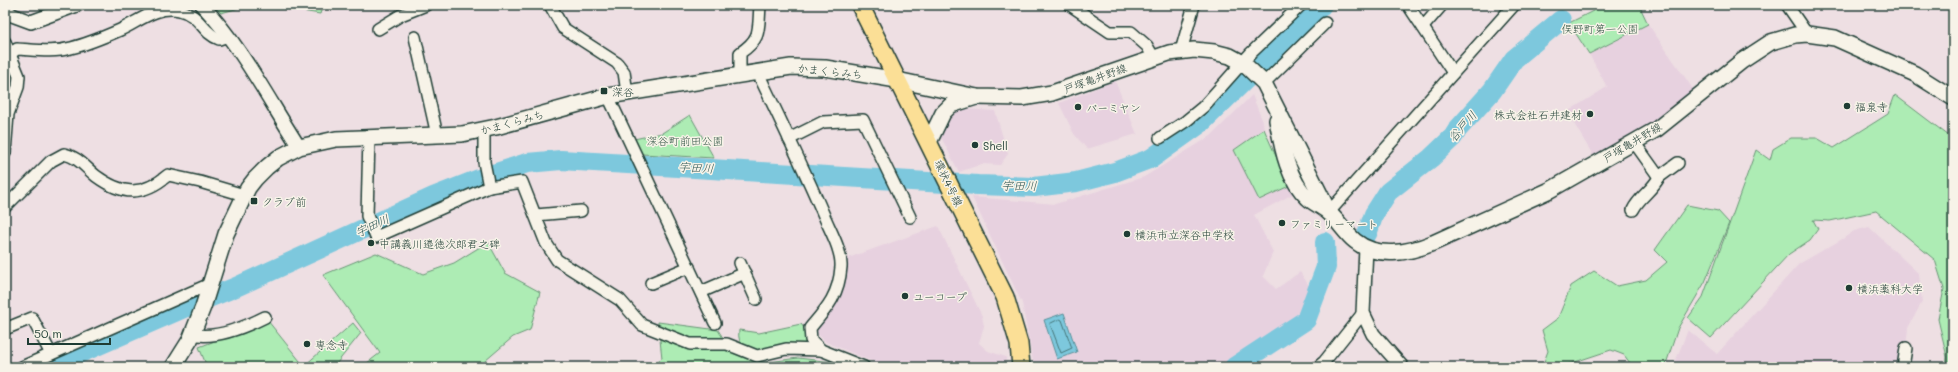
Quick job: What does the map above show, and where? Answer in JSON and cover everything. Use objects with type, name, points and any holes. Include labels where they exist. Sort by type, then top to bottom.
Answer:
[{"type":"main road","name":"環状4号線","points":[[860,5],[1005,297],[1019,344],[1021,367]]},
{"type":"main road","name":"戸塚亀井野線","points":[[897,80],[977,97],[1022,98],[1052,93],[1154,58],[1181,51],[1194,50],[1214,52],[1230,56],[1246,66],[1262,81],[1329,212],[1354,241],[1366,248],[1383,252],[1401,253],[1419,249],[1550,190],[1657,129],[1742,61],[1771,42],[1795,35],[1807,34],[1835,38],[1915,74],[1953,98]]},
{"type":"main road","name":"かまくらみち","points":[[192,334],[203,307],[226,234],[244,195],[255,178],[267,167],[278,158],[299,147],[336,139],[437,135],[484,130],[608,96],[791,67],[825,68],[897,80]]},
{"type":"main road","points":[[929,142],[943,113],[951,104],[977,97]]},
{"type":"main road","points":[[177,365],[192,334]]},
{"type":"street","points":[[5,9],[12,15],[31,22],[77,5]]},
{"type":"street","points":[[202,5],[244,57],[299,147]]},
{"type":"street","points":[[378,29],[401,15],[426,5]]},
{"type":"street","points":[[550,5],[563,28],[617,63],[624,72],[627,93]]},
{"type":"street","points":[[740,76],[740,53],[753,44],[758,33],[760,5]]},
{"type":"street","points":[[1070,5],[1110,32],[1131,32],[1147,46],[1154,58]]},
{"type":"street","points":[[1181,51],[1194,5]]},
{"type":"street","points":[[1160,138],[1186,121],[1203,107],[1246,66],[1301,5]]},
{"type":"street","points":[[1408,5],[1453,73]]},
{"type":"street","points":[[1423,27],[1442,5]]},
{"type":"street","points":[[1329,212],[1514,5]]},
{"type":"street","points":[[1787,5],[1807,34]]},
{"type":"street","points":[[8,53],[17,49],[55,52],[71,48],[121,30],[150,14],[168,10],[179,10],[197,18],[211,36],[219,39],[228,36]]},
{"type":"street","points":[[1262,81],[1325,23]]},
{"type":"street","points":[[415,37],[437,135]]},
{"type":"street","points":[[5,42],[8,53],[19,76],[18,87],[8,114],[5,153]]},
{"type":"street","points":[[758,73],[812,186],[836,244],[841,266],[838,288],[832,300],[810,328],[812,340],[821,350]]},
{"type":"street","points":[[608,96],[690,267],[715,323]]},
{"type":"street","points":[[789,139],[823,122],[863,120],[890,172],[910,217]]},
{"type":"street","points":[[484,130],[485,167],[488,185]]},
{"type":"street","points":[[369,137],[367,216],[376,237],[488,185],[522,182],[546,243],[557,260],[620,300],[642,325],[690,344],[727,344],[757,356],[786,349],[821,350],[864,367]]},
{"type":"street","points":[[1634,142],[1660,177]]},
{"type":"street","points":[[5,207],[51,161],[64,154],[73,156],[96,176],[127,192],[140,191],[168,175],[200,182],[244,195]]},
{"type":"street","points":[[1633,210],[1636,204],[1660,177],[1678,162]]},
{"type":"street","points":[[536,215],[581,211]]},
{"type":"street","points":[[1366,248],[1363,312],[1373,334],[1402,367]]},
{"type":"street","points":[[740,263],[756,299]]},
{"type":"street","points":[[652,283],[690,267]]},
{"type":"street","points":[[701,292],[745,273]]},
{"type":"street","points":[[22,367],[209,286]]},
{"type":"street","points":[[1323,365],[1363,312]]},
{"type":"street","points":[[192,334],[199,336],[218,334],[246,326],[265,317]]},
{"type":"street","points":[[5,329],[32,318],[51,354]]},
{"type":"street","points":[[1902,367],[1906,348]]},
{"type":"shaded area","points":[[1648,24],[1693,89],[1656,120],[1594,157],[1567,112],[1607,87],[1589,54]]},
{"type":"shaded area","points":[[1115,81],[1137,134],[1087,149],[1074,134],[1059,103]]},
{"type":"shaded area","name":"横浜市立深谷中学校","points":[[1252,95],[1263,122],[1264,129],[1293,194],[1254,215],[1273,252],[1263,276],[1276,289],[1300,272],[1314,293],[1309,309],[1290,324],[1221,367],[1034,367],[1022,303],[972,197],[1055,204],[1144,177],[1211,136]]},
{"type":"shaded area","name":"Shell","points":[[964,109],[995,111],[1008,154],[1000,165],[982,164],[959,172],[941,137],[944,124],[953,112]]},
{"type":"shaded area","name":"ユーコープ","points":[[938,226],[982,316],[984,326],[979,343],[988,351],[1006,357],[1006,367],[885,367],[826,342],[814,331],[843,287],[848,258]]},
{"type":"shaded area","name":"横浜薬科大学","points":[[1869,227],[1919,274],[1922,302],[1908,328],[1906,348],[1901,367],[1673,367],[1688,330],[1717,354],[1799,264],[1854,231]]},
{"type":"green space","points":[[213,5],[250,5],[221,13]]},
{"type":"green space","points":[[265,5],[323,5],[320,14]]},
{"type":"green space","name":"俣野町第一公園","points":[[1605,5],[1639,5],[1648,24],[1589,54],[1569,23]]},
{"type":"green space","points":[[1895,95],[1953,139],[1953,367],[1946,367],[1947,357],[1938,319],[1944,289],[1935,260],[1876,211],[1830,221],[1813,220],[1818,229],[1810,240],[1789,254],[1711,338],[1688,318],[1703,297],[1756,150],[1770,160],[1773,149],[1791,138],[1817,138],[1834,148],[1888,114]]},
{"type":"green space","name":"深谷町前田公園","points":[[690,115],[714,158],[642,154],[634,139],[662,133]]},
{"type":"green space","points":[[1264,129],[1289,186],[1259,200],[1234,150]]},
{"type":"green space","points":[[1687,205],[1718,211],[1729,223],[1705,282],[1678,328],[1665,367],[1633,367],[1624,355],[1611,350],[1560,367],[1542,367],[1548,351],[1542,330],[1558,318],[1571,286],[1594,271],[1617,286],[1646,280],[1667,262],[1655,250]]},
{"type":"green space","points":[[488,242],[505,273],[540,292],[530,330],[513,337],[485,361],[487,367],[362,367],[380,353],[323,275],[376,253],[423,274],[454,263]]},
{"type":"green space","points":[[268,321],[304,366],[353,323],[361,333],[337,363],[339,367],[207,367],[199,347]]},
{"type":"green space","points":[[658,322],[718,330],[727,344],[762,363],[798,358],[832,362],[844,367],[652,367],[662,358]]},
{"type":"green space","points":[[801,324],[805,329],[806,347],[763,352],[753,351],[745,347],[740,341],[739,330],[759,333]]},
{"type":"water","points":[[1064,313],[1077,352],[1057,359],[1044,320]]},
{"type":"waterway","name":"宇田川","points":[[48,367],[236,287],[433,197],[484,177],[527,163],[561,160],[1034,187],[1076,182],[1115,172],[1152,158],[1201,123],[1322,5]]},
{"type":"waterway","name":"谷戸川","points":[[1367,234],[1374,214],[1388,192],[1431,158],[1453,137],[1458,129],[1492,91],[1514,59],[1561,20]]},
{"type":"waterway","name":"谷戸川","points":[[1234,367],[1306,320],[1326,267],[1325,242]]},
{"type":"place","name":"深谷","points":[[604,91]]},
{"type":"place","name":"福泉寺","points":[[1847,106]]},
{"type":"place","name":"バーミヤン","points":[[1078,107]]},
{"type":"place","name":"株式会社石井建材","points":[[1590,114]]},
{"type":"place","name":"Shell","points":[[975,145]]},
{"type":"place","name":"クラブ前","points":[[254,201]]},
{"type":"place","name":"ファミリーマート","points":[[1282,223]]},
{"type":"place","name":"横浜市立深谷中学校","points":[[1127,234]]},
{"type":"place","name":"中講義川邉徳次郎君之碑","points":[[371,243]]},
{"type":"place","name":"横浜薬科大学","points":[[1849,288]]},
{"type":"place","name":"ユーコープ","points":[[905,296]]},
{"type":"place","name":"専念寺","points":[[307,344]]}]
